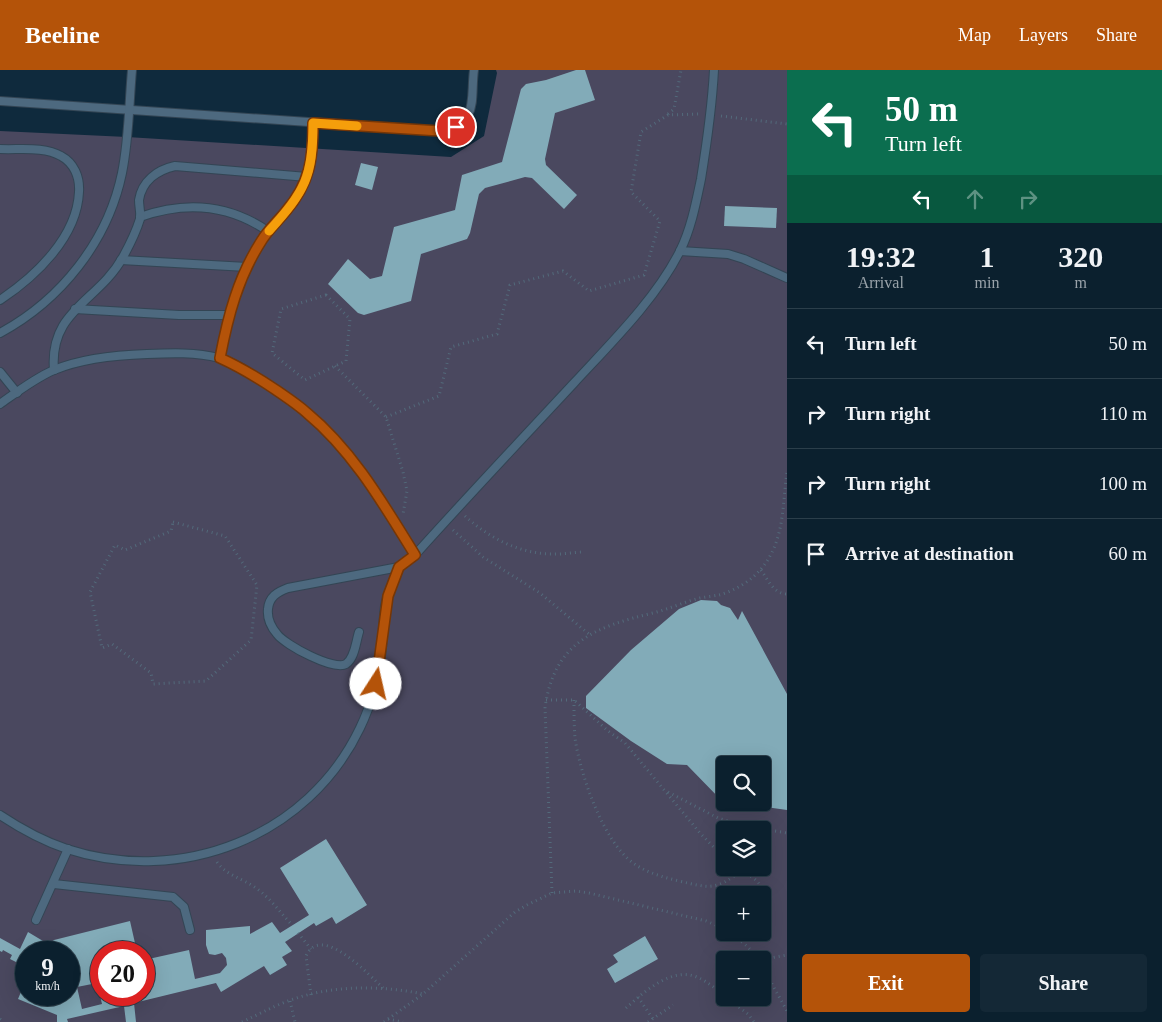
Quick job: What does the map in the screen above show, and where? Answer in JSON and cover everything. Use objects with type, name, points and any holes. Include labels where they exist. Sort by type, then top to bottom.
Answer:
[{"type":"lane","points":[[0,333],[50,297],[79,265],[99,237],[110,215],[122,174],[132,70]]},
{"type":"lane","points":[[0,101],[440,131],[456,127],[463,122],[471,109],[474,70]]},
{"type":"lane","points":[[359,632],[351,659],[347,663],[337,666],[300,651],[282,640],[276,633],[268,616],[269,601],[274,595],[288,588],[399,567],[415,555],[628,324],[654,291],[680,251],[697,197],[711,114],[714,70]]},
{"type":"lane","points":[[220,358],[229,315],[241,278],[262,240],[294,202],[307,177],[313,148],[313,123]]},
{"type":"lane","points":[[0,149],[44,151],[61,156],[74,169],[78,177],[79,188],[77,209],[61,242],[35,272],[0,300]]},
{"type":"lane","points":[[54,370],[54,351],[58,332],[75,309],[122,260],[140,217],[139,202],[144,187],[154,175],[168,168],[183,166],[307,177]]},
{"type":"lane","points":[[140,217],[180,207],[207,207],[220,209],[246,218],[269,232]]},
{"type":"lane","points":[[680,251],[728,254],[787,278]]},
{"type":"lane","points":[[122,260],[247,267]]},
{"type":"lane","points":[[75,309],[179,316],[229,315]]},
{"type":"lane","points":[[0,404],[54,370],[104,357],[130,354],[181,353],[220,358],[240,367],[271,387],[307,413],[327,432],[373,488],[415,555]]},
{"type":"lane","points":[[0,372],[17,392]]},
{"type":"lane","points":[[0,815],[38,837],[68,849],[108,858],[157,861],[212,852],[250,838],[288,815],[321,785],[349,749],[369,707],[376,684],[382,650],[385,606],[399,567]]},
{"type":"lane","points":[[36,920],[54,884],[68,849]]},
{"type":"lane","points":[[54,884],[173,897],[184,908],[190,930]]},
{"type":"path","points":[[386,418],[439,396],[451,347],[497,334],[510,285],[563,271],[589,291],[644,275],[660,221],[631,192],[642,132],[674,109],[681,70]]},
{"type":"path","points":[[668,115],[711,114],[787,124]]},
{"type":"path","points":[[326,295],[350,319],[346,361],[335,366],[305,380],[272,353],[281,309],[326,295]]},
{"type":"path","points":[[335,366],[386,418],[407,491],[399,529]]},
{"type":"path","points":[[552,893],[545,735],[546,700],[549,684],[558,663],[577,644],[604,628],[628,618],[720,595],[750,580],[761,570],[779,535],[787,472]]},
{"type":"path","points":[[457,509],[477,528],[502,542],[528,551],[556,554],[584,552]]},
{"type":"path","points":[[446,521],[454,532],[483,558],[540,593],[590,635]]},
{"type":"path","points":[[173,522],[225,536],[258,585],[251,640],[206,681],[153,684],[151,672],[112,644],[102,648],[90,592],[115,545],[125,550],[171,531],[173,522]]},
{"type":"path","points":[[761,570],[776,591],[787,594]]},
{"type":"path","points":[[546,700],[574,700],[608,731],[625,742],[716,850]]},
{"type":"path","points":[[574,700],[577,745],[590,796],[606,829],[632,862],[660,876],[708,887],[722,884],[733,876]]},
{"type":"path","points":[[665,791],[718,818],[753,828],[787,833]]},
{"type":"path","points":[[212,852],[226,872],[254,886],[264,894],[292,925]]},
{"type":"path","points":[[750,876],[762,886]]},
{"type":"path","points":[[384,1022],[423,994],[515,912],[552,893],[576,891],[589,893],[706,921],[716,925]]},
{"type":"path","points":[[298,933],[311,949]]},
{"type":"path","points":[[742,941],[751,951]]},
{"type":"path","points":[[310,995],[305,960],[311,949],[320,946],[340,950],[384,988]]},
{"type":"path","points":[[771,958],[787,955]]},
{"type":"path","points":[[626,1008],[638,997],[663,980],[674,976],[687,975],[698,977],[716,990]]},
{"type":"path","points":[[771,982],[787,1011]]},
{"type":"path","points":[[242,1022],[290,1000],[346,989],[384,988],[423,994]]},
{"type":"path","points":[[638,997],[653,1019]]},
{"type":"path","points":[[290,1000],[295,1022]]},
{"type":"path","points":[[648,1022],[673,1005]]},
{"type":"path","points":[[738,1006],[748,1014],[754,1022]]},
{"type":"path","points":[[0,1019],[4,1022]]},
{"type":"path","points":[[388,1019],[403,1022]]},
{"type":"shaded area","points":[[496,70],[787,70],[787,1022],[0,1022],[0,131],[451,157],[484,136],[497,73]]},
{"type":"building","points":[[576,70],[585,70],[595,100],[555,113],[545,159],[546,165],[577,195],[564,209],[532,178],[525,177],[485,188],[479,194],[467,239],[421,254],[411,301],[364,315],[358,313],[328,284],[348,259],[370,279],[382,276],[394,227],[455,210],[462,175],[502,162],[521,89],[526,84],[546,80]]},
{"type":"building","points":[[361,163],[378,167],[372,190],[355,185]]},
{"type":"building","points":[[725,206],[777,208],[776,228],[724,226]]},
{"type":"building","points":[[701,600],[717,601],[721,605],[730,608],[738,620],[742,611],[787,694],[787,810],[771,808],[771,756],[716,756],[716,795],[687,765],[667,764],[631,741],[586,708],[586,696],[631,650],[679,609]]},
{"type":"building","points":[[326,839],[367,905],[336,924],[332,917],[316,926],[314,923],[285,942],[292,951],[282,957],[287,965],[270,975],[264,966],[221,992],[216,983],[155,998],[155,958],[189,950],[195,979],[220,973],[227,965],[226,958],[222,953],[209,954],[206,945],[206,930],[250,926],[250,934],[272,922],[280,933],[309,915],[280,868]]},
{"type":"building","points":[[130,921],[135,941],[90,941],[90,984],[80,986],[80,941],[52,941]]},
{"type":"building","points":[[28,932],[43,941],[24,941]]},
{"type":"building","points":[[645,936],[658,959],[615,983],[607,969],[618,962],[613,955]]},
{"type":"building","points":[[0,938],[15,946],[15,962],[10,959],[12,955],[3,950],[2,952],[0,951]]},
{"type":"building","points":[[80,1000],[82,1009],[94,1006],[124,1006],[67,1019],[68,1022],[57,1022],[57,1015],[35,1006],[80,1006]]},
{"type":"building","points":[[124,1006],[134,1006],[136,1022],[126,1022]]},
{"type":"slow traffic","points":[[269,231],[286,213],[301,192],[311,166],[313,123],[357,126]]},
{"type":"route","points":[[376,684],[382,650],[385,606],[388,596],[399,567],[415,555],[373,488],[327,432],[290,400],[250,373],[220,358],[229,315],[241,278],[262,240],[294,202],[301,192],[307,177],[311,166],[313,123],[440,131],[456,127]]}]
